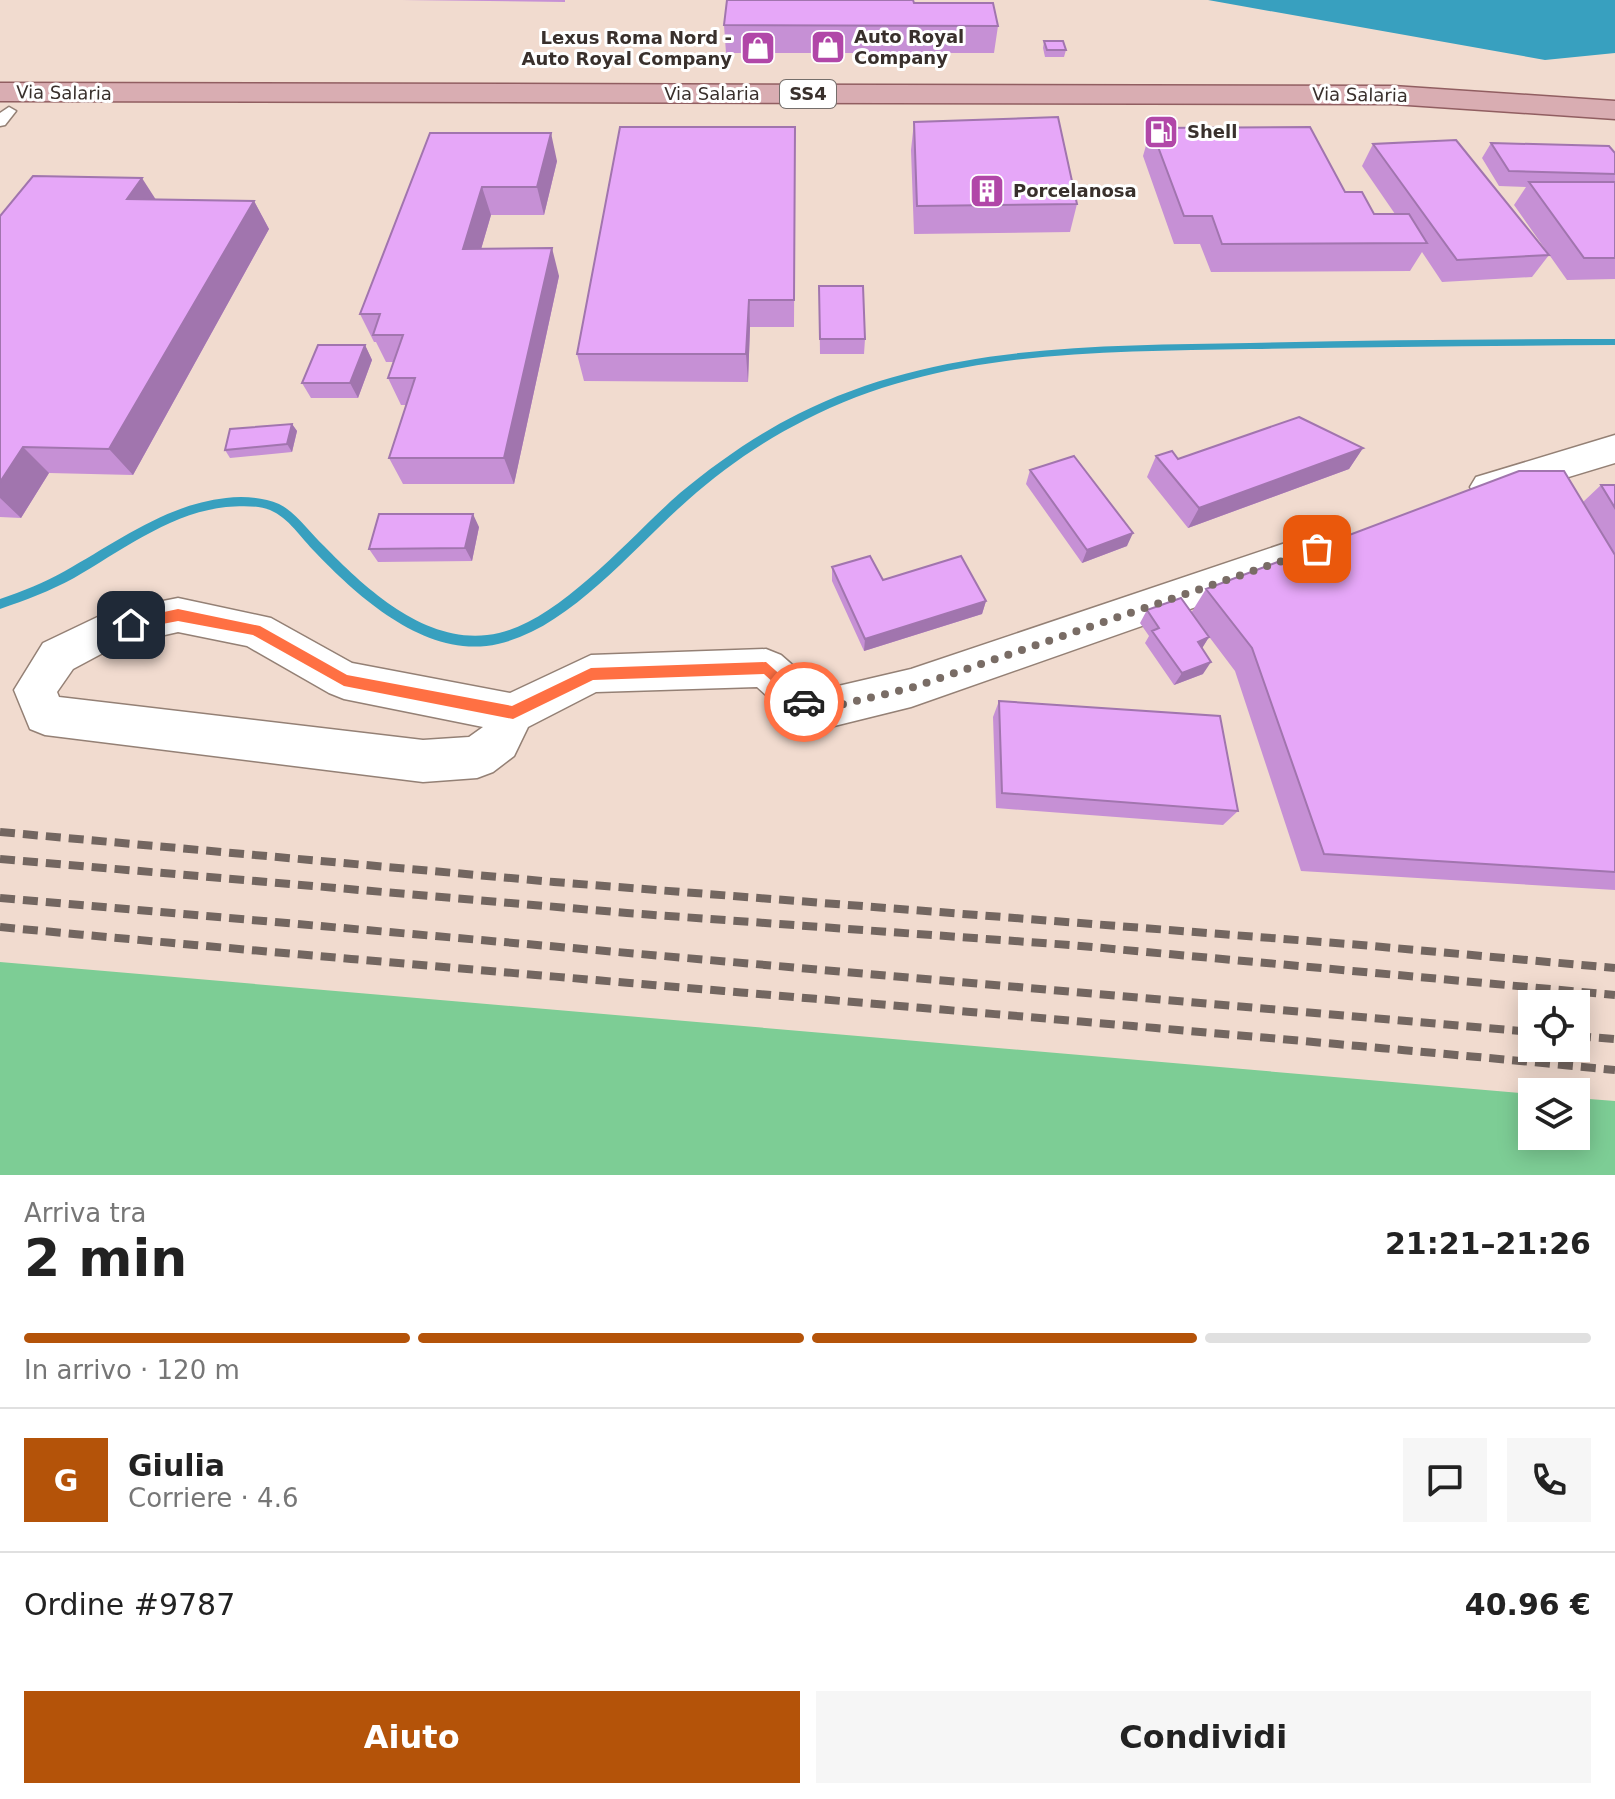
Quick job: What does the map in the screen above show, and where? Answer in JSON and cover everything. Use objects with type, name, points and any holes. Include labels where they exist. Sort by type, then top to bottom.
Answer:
[{"type":"main road","name":"Via Salaria","points":[[2,109],[1363,95],[1615,110]]},
{"type":"main road","name":"Via Salaria","points":[[2,109],[144,114],[1114,112],[1394,115],[1615,129]]},
{"type":"street","points":[[1459,497],[1615,449]]},
{"type":"street","points":[[513,713],[344,680],[256,630],[178,615],[108,630],[58,656],[35,690],[45,715],[423,761],[477,757],[498,742],[513,713],[591,674],[766,668],[814,711],[911,688],[1361,532]]},
{"type":"green space","points":[[0,962],[1518,1093],[1518,1150],[1590,1150],[1590,1099],[1615,1101],[1615,1175],[0,1175]]},
{"type":"water","points":[[1208,0],[1615,0],[1615,53],[1545,60]]},
{"type":"building","points":[[727,0],[993,3],[998,26],[724,25]]},
{"type":"building","points":[[1044,41],[1063,41],[1066,50],[1047,50]]},
{"type":"building","name":"Porcelanosa","points":[[1058,117],[1077,204],[917,206],[914,122]]},
{"type":"building","points":[[620,127],[795,127],[794,300],[749,300],[746,354],[577,354]]},
{"type":"building","points":[[1310,127],[1345,192],[1362,192],[1374,214],[1409,214],[1427,243],[1222,244],[1212,216],[1184,216],[1151,128]]},
{"type":"building","points":[[430,133],[551,133],[537,187],[482,187],[463,249],[552,248],[504,458],[389,458],[415,378],[388,378],[403,335],[373,335],[380,314],[360,314]]},
{"type":"building","points":[[1456,140],[1549,255],[1457,260],[1373,144]]},
{"type":"building","points":[[1491,143],[1609,146],[1615,153],[1615,174],[1509,171]]},
{"type":"building","points":[[33,176],[142,178],[127,199],[254,201],[109,449],[23,447],[0,482],[0,216]]},
{"type":"building","points":[[1529,182],[1615,182],[1615,258],[1584,258]]},
{"type":"building","points":[[819,286],[863,286],[865,339],[820,339]]},
{"type":"building","points":[[318,345],[365,345],[350,383],[302,383]]},
{"type":"building","points":[[1299,417],[1363,448],[1199,508],[1156,456],[1172,451],[1178,459]]},
{"type":"building","points":[[292,424],[287,444],[225,450],[230,429]]},
{"type":"building","points":[[1074,456],[1133,533],[1087,550],[1030,470]]},
{"type":"building","points":[[1519,471],[1564,471],[1615,555],[1615,872],[1324,854],[1252,648],[1206,589]]},
{"type":"building","points":[[1601,485],[1615,485],[1615,508]]},
{"type":"building","points":[[379,514],[473,514],[465,548],[369,549]]},
{"type":"building","points":[[870,556],[883,580],[961,556],[986,601],[865,639],[832,567]]},
{"type":"building","points":[[1181,598],[1209,637],[1198,642],[1211,662],[1182,673],[1152,631],[1159,628],[1147,610]]},
{"type":"building","points":[[999,701],[1220,716],[1238,811],[1002,793]]},
{"type":"waterway","points":[[0,604],[33,593],[160,523],[192,510],[226,502],[262,503],[286,514],[354,582],[398,616],[421,629],[446,637],[472,641],[498,639],[523,630],[573,598],[687,494],[759,441],[805,415],[857,392],[911,375],[1023,355],[1137,348],[1615,342]]},
{"type":"railway","points":[[0,832],[554,882],[1361,945],[1615,968]]},
{"type":"railway","points":[[0,859],[627,913],[1070,945],[1615,995]]},
{"type":"railway","points":[[0,898],[1518,1031]]},
{"type":"railway","points":[[0,927],[1615,1070]]},
{"type":"railway","points":[[1590,1037],[1615,1039]]},
{"type":"way so far","points":[[804,702],[814,711],[911,688],[1317,549]]},
{"type":"place","name":"Auto Royal Company","points":[[828,47]]},
{"type":"place","name":"Lexus Roma Nord - Auto Royal Company","points":[[758,48]]},
{"type":"place","name":"Shell","points":[[1161,132]]},
{"type":"place","name":"Porcelanosa","points":[[987,191]]},
{"type":"route","points":[[131,625],[178,615],[256,630],[344,680],[513,713],[591,674],[766,668],[804,702]]}]
